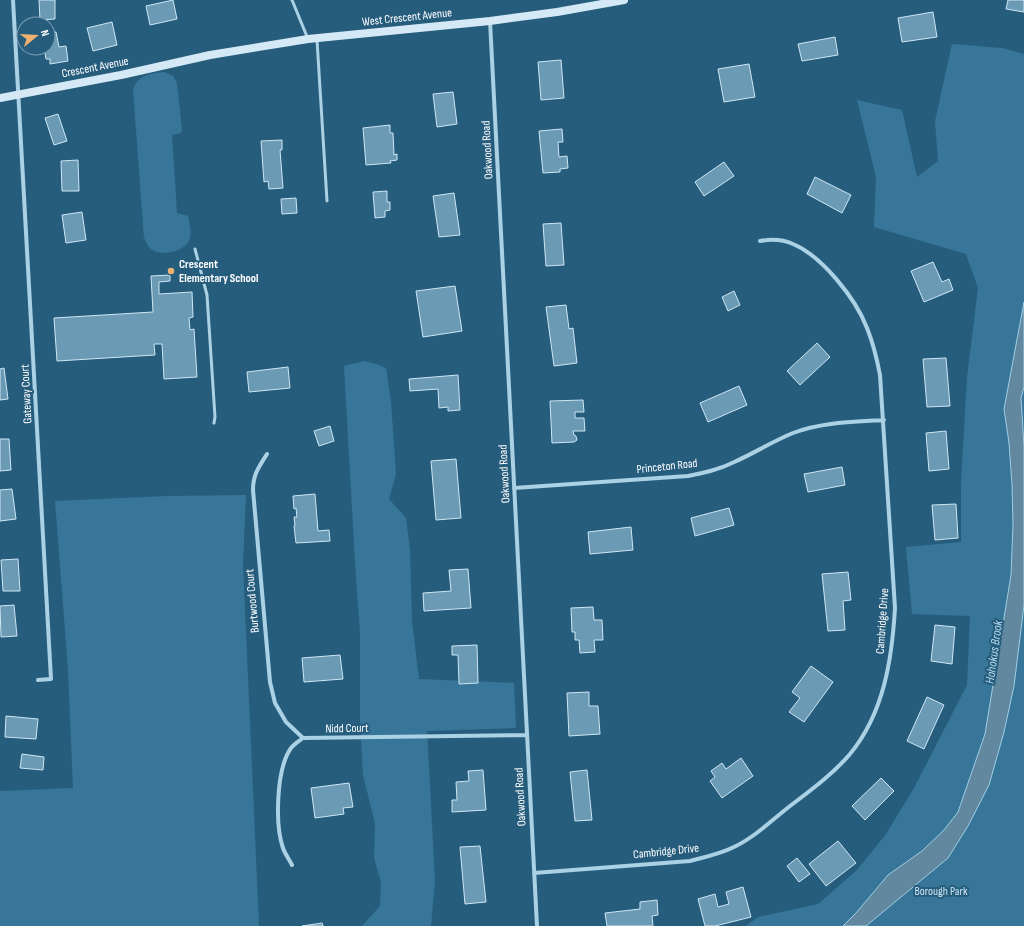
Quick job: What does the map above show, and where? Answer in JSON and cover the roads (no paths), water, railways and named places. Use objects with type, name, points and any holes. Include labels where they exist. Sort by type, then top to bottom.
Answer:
[{"type":"main road","name":"West Crescent Avenue","points":[[194,58],[308,39],[490,21],[557,12],[624,0]]},
{"type":"main road","name":"Crescent Avenue","points":[[0,98],[121,75],[194,58]]},
{"type":"street","points":[[13,0],[19,94]]},
{"type":"street","name":"Oakwood Road","points":[[490,21],[537,926]]},
{"type":"street","name":"Gateway Court","points":[[19,94],[51,679],[38,680]]},
{"type":"street","name":"Cambridge Drive","points":[[534,873],[690,861],[713,855],[734,847],[752,836],[835,770],[850,754],[865,732],[872,720],[880,698],[888,669],[893,638],[895,608],[884,420],[880,375],[875,350],[867,326],[855,304],[840,283],[822,265],[805,251],[793,244],[780,240],[760,241]]},
{"type":"street","name":"Princeton Road","points":[[514,488],[688,476],[732,464],[771,442],[794,433],[819,426],[884,420]]},
{"type":"street","name":"Burtwood Court","points":[[267,454],[256,472],[253,480],[253,490],[270,682],[275,703],[286,722],[303,738]]},
{"type":"street","name":"Nidd Court","points":[[303,738],[527,735]]},
{"type":"street","points":[[292,865],[283,848],[279,826],[278,793],[282,767],[291,748],[303,738]]},
{"type":"lane","points":[[292,0],[308,39]]},
{"type":"lane","points":[[317,38],[327,201]]},
{"type":"lane","points":[[195,249],[207,295],[215,417],[214,422]]},
{"type":"place","name":"Crescent Elementary School","points":[[171,271]]},
{"type":"water label","name":"Hohokus Brook","points":[[993,652]]},
{"type":"park label","name":"Borough Park","points":[[941,891]]}]
